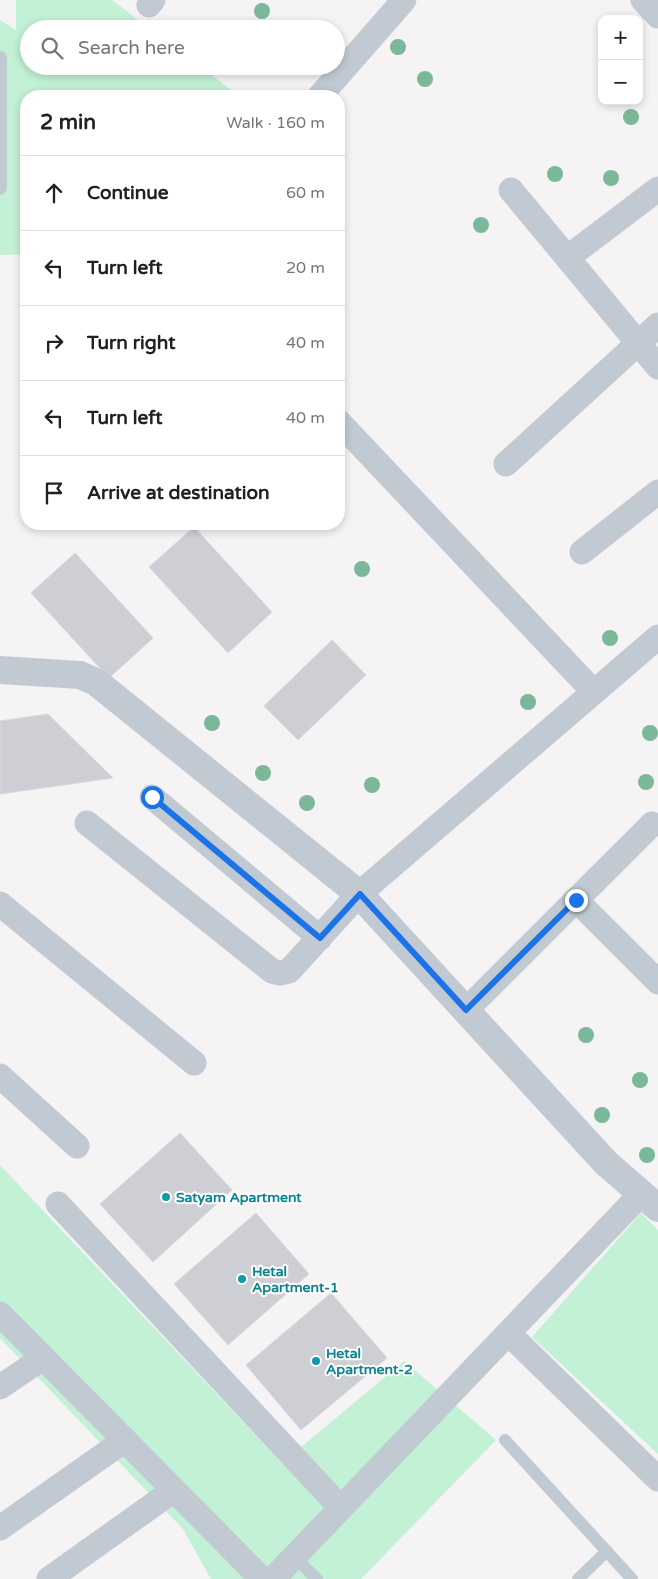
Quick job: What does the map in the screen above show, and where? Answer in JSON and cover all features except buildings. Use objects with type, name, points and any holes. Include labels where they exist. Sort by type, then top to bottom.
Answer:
[{"type":"street","points":[[643,0],[658,16]]},
{"type":"street","points":[[345,65],[396,3]]},
{"type":"street","points":[[325,90],[337,75]]},
{"type":"street","points":[[567,258],[658,189]]},
{"type":"street","points":[[511,190],[658,367]]},
{"type":"street","points":[[506,464],[658,325]]},
{"type":"street","points":[[345,428],[594,692]]},
{"type":"street","points":[[582,552],[658,492]]},
{"type":"street","points":[[87,824],[272,971],[280,973],[289,971],[360,894],[658,637]]},
{"type":"street","points":[[0,670],[80,675],[96,682],[360,894],[606,1163],[650,1201],[508,1333],[273,1579]]},
{"type":"street","points":[[0,679],[59,673]]},
{"type":"street","points":[[152,797],[320,938]]},
{"type":"street","points":[[466,1010],[652,824]]},
{"type":"street","points":[[576,900],[658,982]]},
{"type":"street","points":[[0,904],[194,1063]]},
{"type":"street","points":[[0,1076],[78,1146]]},
{"type":"street","points":[[58,1204],[341,1508]]},
{"type":"street","points":[[0,1314],[262,1579]]},
{"type":"street","points":[[508,1333],[658,1479]]},
{"type":"street","points":[[0,1387],[43,1358]]},
{"type":"street","points":[[0,1528],[125,1440]]},
{"type":"street","points":[[49,1579],[174,1490]]},
{"type":"lane","points":[[0,189],[1,57]]},
{"type":"lane","points":[[505,1440],[632,1579]]},
{"type":"lane","points":[[578,1579],[607,1551]]},
{"type":"lane","points":[[294,1557],[317,1579]]},
{"type":"green space","points":[[16,0],[112,0],[138,20],[20,20],[20,75],[212,75],[231,90],[20,90],[20,254],[0,255],[0,20],[16,30]]},
{"type":"green space","points":[[0,1165],[282,1463],[404,1361],[496,1440],[361,1579],[211,1579],[183,1529],[0,1338]]},
{"type":"green space","points":[[641,1213],[658,1230],[658,1454],[532,1337]]},
{"type":"place","name":"Satyam Apartment","points":[[166,1197]]},
{"type":"place","name":"Hetal Apartment-1","points":[[242,1279]]},
{"type":"place","name":"Hetal Apartment-2","points":[[316,1361]]},
{"type":"route","points":[[152,797],[320,938],[360,894],[466,1010],[576,900]]}]
